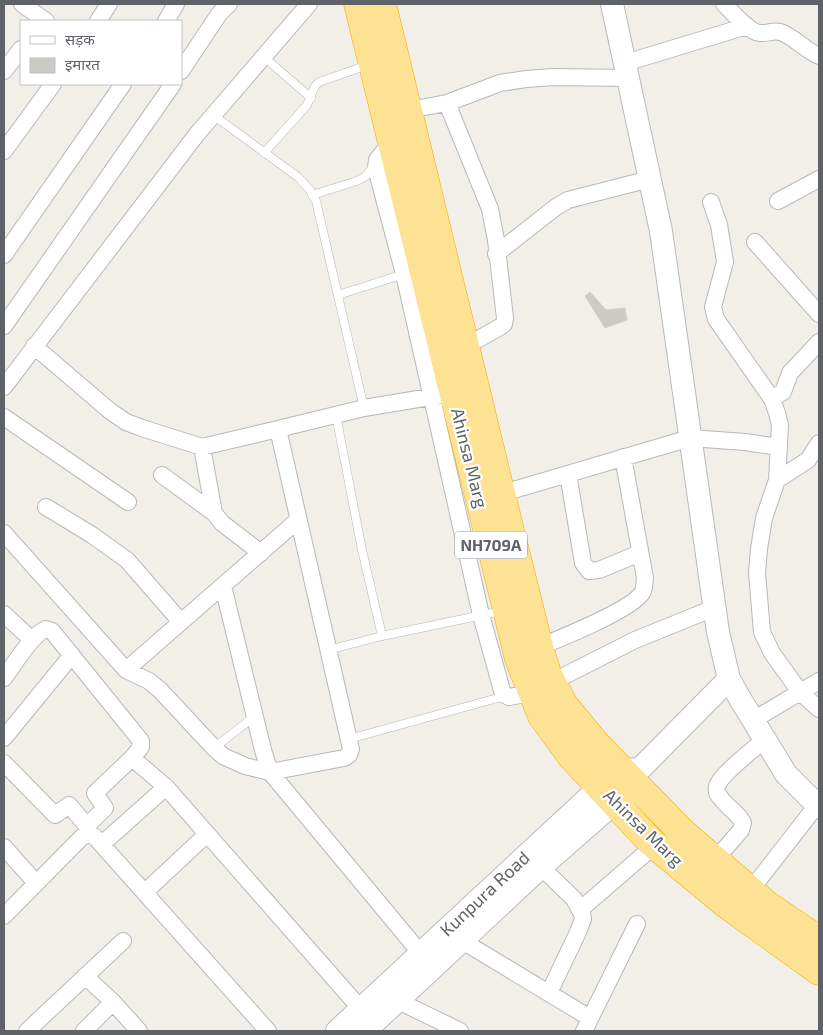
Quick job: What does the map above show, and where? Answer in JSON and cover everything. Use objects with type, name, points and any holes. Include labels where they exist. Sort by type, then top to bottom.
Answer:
[{"type":"highway","name":"Ahinsa Marg","points":[[358,4],[373,64],[384,150],[442,395],[479,500],[510,609],[518,660],[542,687],[570,712],[595,744],[633,775],[682,832],[767,905],[819,940]]},
{"type":"highway","name":"Ahinsa Marg","points":[[382,4],[466,346],[479,500]]},
{"type":"highway","name":"Ahinsa Marg","points":[[510,609],[540,647],[542,716],[572,757],[655,845],[726,904],[819,971]]},
{"type":"street","points":[[22,4],[44,20]]},
{"type":"street","points":[[167,20],[176,4]]},
{"type":"street","points":[[182,70],[229,4]]},
{"type":"street","points":[[4,387],[212,115],[309,4]]},
{"type":"street","points":[[612,4],[661,232],[714,608],[729,679],[786,774],[818,806],[750,891]]},
{"type":"street","points":[[724,4],[753,31],[760,33],[775,31],[782,33],[819,56]]},
{"type":"street","points":[[99,20],[107,5]]},
{"type":"street","points":[[34,346],[110,411],[126,422],[202,447],[364,408],[442,395],[404,274],[378,174],[384,150],[410,116],[500,84],[526,79],[626,70],[747,26]]},
{"type":"street","points":[[4,71],[20,50]]},
{"type":"street","points":[[4,151],[52,85]]},
{"type":"street","points":[[4,255],[122,85]]},
{"type":"street","points":[[4,326],[172,85]]},
{"type":"street","points":[[447,103],[490,209],[505,318],[504,324],[466,346]]},
{"type":"street","points":[[496,254],[556,207],[568,200],[650,179]]},
{"type":"street","points":[[778,201],[819,179]]},
{"type":"street","points":[[711,202],[718,225],[724,262],[713,307],[714,313],[716,319],[772,399],[780,425],[777,480],[764,518],[758,549],[757,573],[762,632],[772,654],[800,692],[819,709]]},
{"type":"street","points":[[756,242],[819,314]]},
{"type":"street","points":[[772,399],[783,392],[790,373],[819,342]]},
{"type":"street","points":[[4,417],[128,502]]},
{"type":"street","points":[[4,534],[126,670],[149,681],[160,690],[222,756],[270,772],[344,758],[351,749],[278,429]]},
{"type":"street","points":[[714,608],[635,640],[542,687],[505,696],[501,690],[510,609],[479,500],[690,438],[745,442],[779,447]]},
{"type":"street","points":[[777,480],[808,460],[819,443]]},
{"type":"street","points":[[202,447],[214,513]]},
{"type":"street","points":[[540,647],[585,628],[629,605],[644,591],[645,578],[623,457]]},
{"type":"street","points":[[162,474],[214,513],[222,523],[261,554]]},
{"type":"street","points":[[568,474],[583,563],[589,571],[599,570],[640,553]]},
{"type":"street","points":[[46,507],[92,535],[127,560],[181,622]]},
{"type":"street","points":[[126,670],[298,520]]},
{"type":"street","points":[[223,586],[270,772],[427,961]]},
{"type":"street","points":[[4,614],[32,640]]},
{"type":"street","points":[[4,678],[32,640],[46,629],[52,632],[72,655],[141,741],[140,747],[132,758],[95,793],[105,808],[93,835]]},
{"type":"street","points":[[4,738],[72,655]]},
{"type":"street","name":"Kunpura Road","points":[[454,936],[607,795],[633,775],[729,679]]},
{"type":"street","points":[[753,720],[819,680]]},
{"type":"street","points":[[715,860],[741,830],[743,824],[740,816],[717,793],[718,784],[724,776],[764,739]]},
{"type":"street","points":[[132,758],[166,787],[366,1021]]},
{"type":"street","points":[[4,763],[55,815],[69,806],[268,1031]]},
{"type":"street","points":[[4,916],[82,837],[93,835],[166,787]]},
{"type":"street","points":[[337,1031],[366,1021],[388,996],[454,936],[541,867],[607,795]]},
{"type":"street","points":[[144,892],[207,834]]},
{"type":"street","points":[[581,909],[655,845]]},
{"type":"street","points":[[4,847],[36,884]]},
{"type":"street","points":[[541,867],[574,899],[581,909],[583,919],[549,993]]},
{"type":"street","points":[[454,936],[549,993],[587,1025],[637,924]]},
{"type":"street","points":[[27,1031],[123,941]]},
{"type":"street","points":[[85,976],[113,1002],[139,1031]]},
{"type":"street","points":[[388,996],[460,1031]]},
{"type":"street","points":[[84,1031],[113,1002]]},
{"type":"lane","points":[[264,56],[311,98]]},
{"type":"lane","points":[[264,153],[297,117],[311,98],[316,86],[324,79],[373,64]]},
{"type":"lane","points":[[212,115],[298,177],[316,201],[364,408]]},
{"type":"lane","points":[[312,195],[366,176],[384,150]]},
{"type":"lane","points":[[338,294],[404,274]]},
{"type":"lane","points":[[336,415],[362,550],[382,636]]},
{"type":"lane","points":[[328,650],[382,636],[510,609]]},
{"type":"lane","points":[[349,740],[505,696]]},
{"type":"lane","points":[[214,748],[255,716]]},
{"type":"building","points":[[590,292],[606,310],[625,308],[627,320],[605,328],[585,296]]}]
